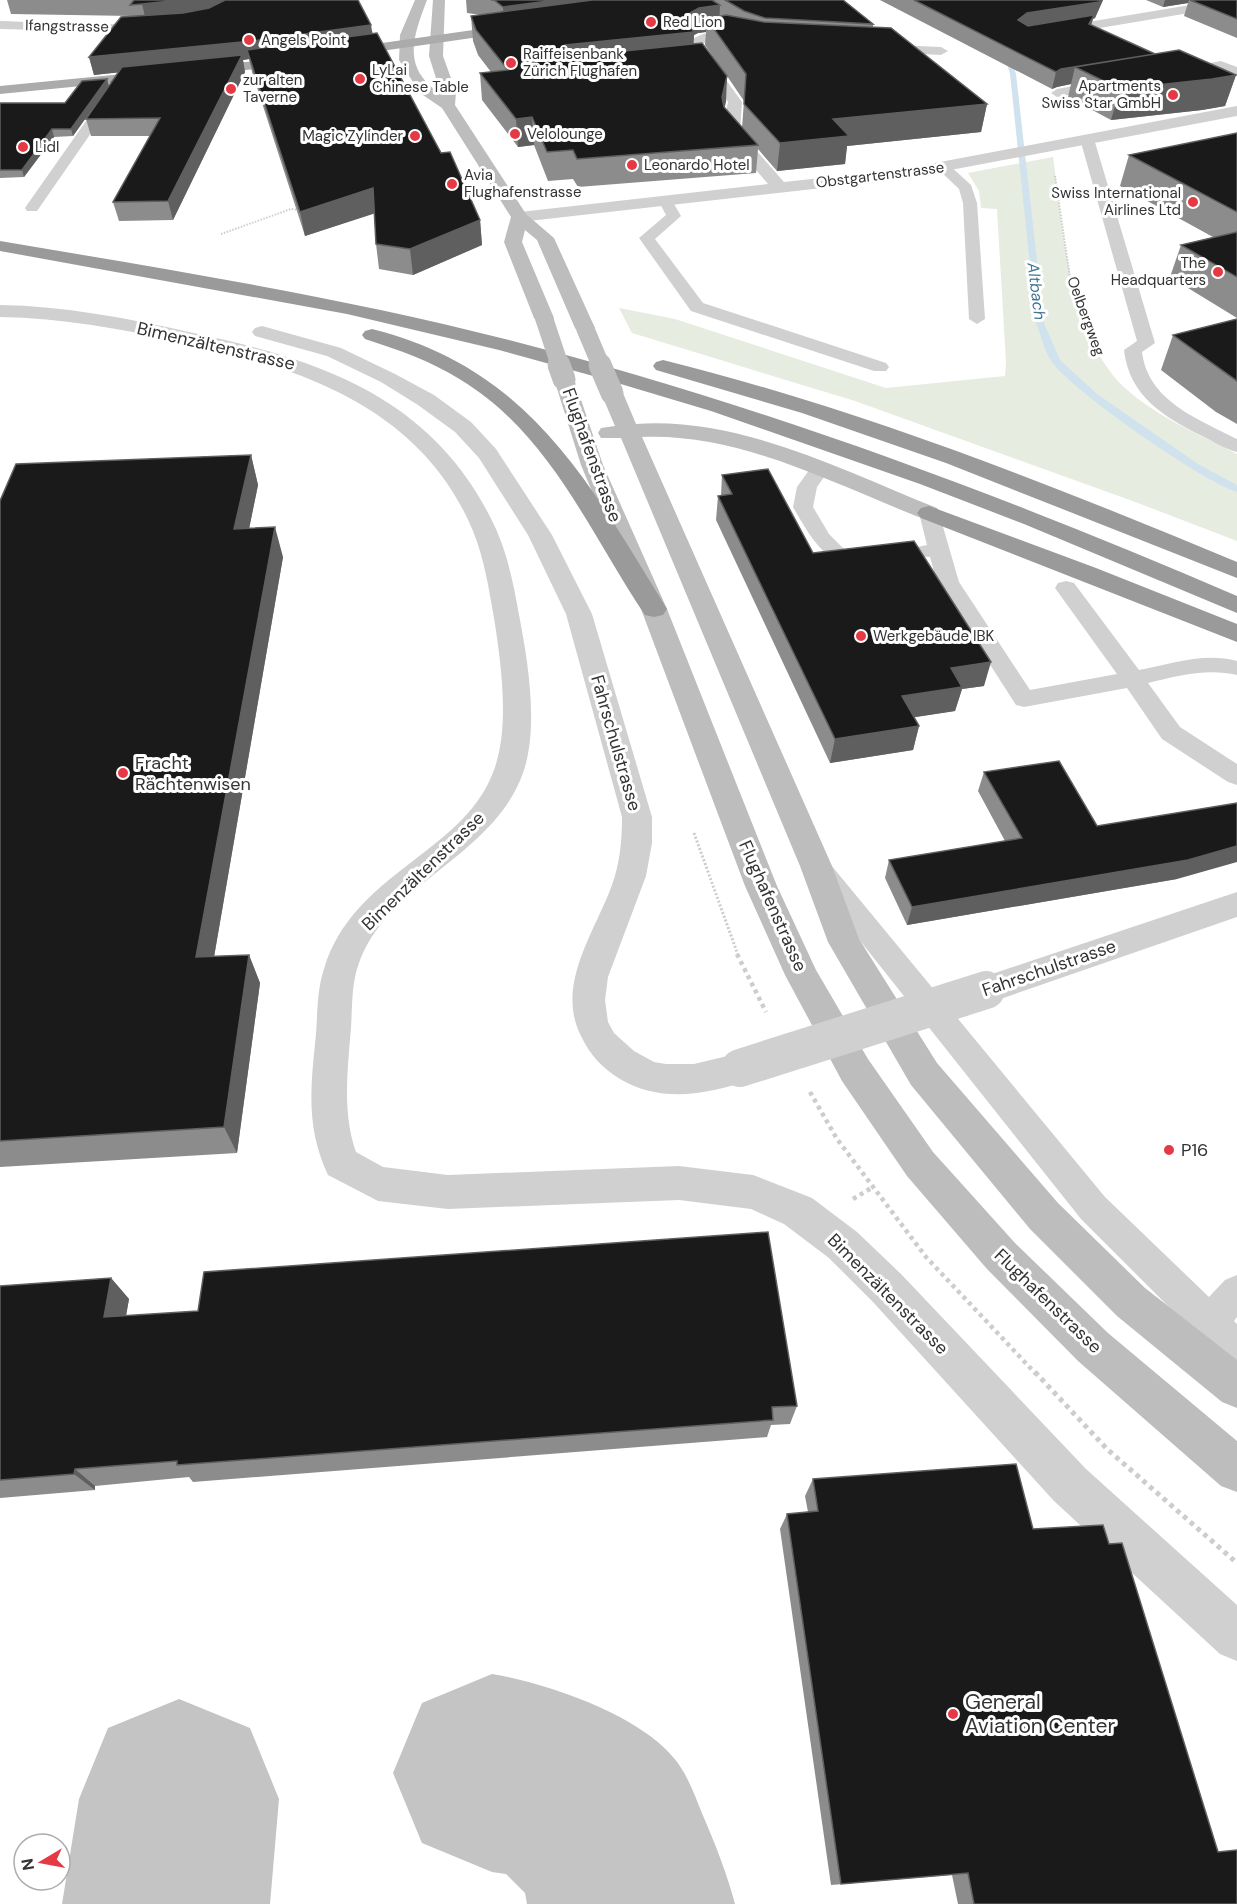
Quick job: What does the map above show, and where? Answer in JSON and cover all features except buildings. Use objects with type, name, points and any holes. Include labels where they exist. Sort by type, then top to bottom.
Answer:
[{"type":"highway","points":[[0,227],[280,276],[408,302]]},
{"type":"highway","points":[[0,246],[252,290],[397,319],[671,391],[867,455],[1161,571],[1237,605]]},
{"type":"highway","points":[[0,257],[52,271],[179,296]]},
{"type":"highway","points":[[232,315],[390,339],[432,355],[476,379],[498,396],[535,432],[567,470],[654,609]]},
{"type":"highway","points":[[525,329],[756,393],[912,445],[1107,518],[1237,571]]},
{"type":"highway","points":[[929,513],[1237,634]]},
{"type":"main road","points":[[421,0],[406,39],[406,60],[420,85],[429,95],[448,105],[520,217],[545,238],[816,866],[850,952],[924,1074],[1044,1216],[1131,1302],[1237,1387]]},
{"type":"main road","points":[[439,0],[440,15],[436,55],[450,94],[448,105]]},
{"type":"main road","points":[[440,15],[455,17]]},
{"type":"main road","points":[[0,90],[256,65],[406,39],[530,22],[495,23],[469,20]]},
{"type":"main road","points":[[438,35],[495,23]]},
{"type":"main road","name":"Flughafenstrasse","points":[[520,217],[513,242],[544,318],[592,465],[654,609],[761,886],[802,975],[855,1070],[921,1164],[1001,1256],[1093,1347],[1237,1470]]},
{"type":"main road","points":[[582,435],[666,429],[725,439],[819,470],[929,513]]},
{"type":"street","name":"Ifangstrasse","points":[[0,25],[159,27],[215,20],[234,0]]},
{"type":"street","points":[[1032,35],[1237,1]]},
{"type":"street","points":[[717,20],[742,36],[698,40],[695,43],[699,62],[735,102],[731,124],[732,134],[778,187]]},
{"type":"street","points":[[861,48],[941,51]]},
{"type":"street","name":"Obstgartenstrasse","points":[[520,217],[943,167],[1237,111]]},
{"type":"street","name":"Bimenzältenstrasse","points":[[0,311],[30,310],[113,322],[261,353],[326,375],[381,404],[423,440],[447,466],[484,530],[498,573],[510,633],[515,701],[509,771],[494,801],[471,829],[400,888],[362,925],[339,972],[330,1079],[330,1127],[341,1163],[378,1184],[413,1189],[448,1192],[679,1183],[753,1192],[798,1211],[843,1245],[887,1288],[1070,1485],[1237,1637]]},
{"type":"street","name":"Fahrschulstrasse","points":[[232,315],[325,349],[388,378],[426,400],[463,427],[488,454],[540,535],[579,614],[638,817],[638,843],[628,884],[599,951],[589,984],[589,1015],[595,1036],[610,1053],[635,1071],[663,1080],[693,1081],[740,1068],[986,990],[1237,904]]},
{"type":"lane","points":[[1162,75],[1221,65],[1237,72]]},
{"type":"lane","points":[[32,208],[118,85],[118,77]]},
{"type":"lane","points":[[1057,93],[1116,83]]},
{"type":"lane","points":[[1087,140],[1146,343],[1133,350],[1132,363],[1139,379],[1147,390],[1176,414],[1237,446]]},
{"type":"lane","points":[[943,167],[966,188],[970,203],[977,319]]},
{"type":"lane","points":[[665,200],[674,216],[647,238],[698,307],[880,367]]},
{"type":"lane","points":[[819,470],[807,487],[803,507],[829,550],[857,560],[939,549]]},
{"type":"lane","points":[[929,513],[948,582],[1024,699],[1210,664],[1228,664],[1237,668]]},
{"type":"lane","points":[[1066,588],[1172,733],[1237,776]]},
{"type":"lane","points":[[816,866],[1093,1208],[1237,1349]]},
{"type":"lane","points":[[1210,1321],[1237,1292]]},
{"type":"path","name":"Oelbergweg","points":[[1045,148],[1052,154],[1070,278],[1095,350],[1101,359]]},
{"type":"path","points":[[221,234],[291,209],[302,210]]},
{"type":"shaded area","points":[[1053,157],[1065,247],[1080,310],[1091,339],[1106,365],[1136,398],[1178,424],[1237,454],[1237,541],[855,401],[632,333],[619,308],[675,319],[886,388],[1005,376],[997,209],[981,208],[979,191],[968,173]]},
{"type":"waterway","name":"Altbach","points":[[1004,49],[1013,74],[1040,323],[1056,361],[1094,396],[1194,466],[1237,489]]},
{"type":"taxiway","points":[[492,1773],[546,1786],[568,1797],[587,1812],[603,1830],[615,1851],[625,1876],[631,1904]]},
{"type":"taxiway","points":[[166,1904],[179,1799]]},
{"type":"place","name":"Red Lion","points":[[651,22]]},
{"type":"place","name":"Angels Point","points":[[249,40]]},
{"type":"place","name":"Raiffeisenbank Zürich Flughafen","points":[[511,63]]},
{"type":"place","name":"LyLai Chinese Table","points":[[360,79]]},
{"type":"place","name":"zur alten Taverne","points":[[231,89]]},
{"type":"place","name":"Apartments Swiss Star GmbH","points":[[1173,95]]},
{"type":"place","name":"Velolounge","points":[[515,134]]},
{"type":"place","name":"Magic Zylinder","points":[[415,136]]},
{"type":"place","name":"Lidl","points":[[23,147]]},
{"type":"place","name":"Leonardo Hotel","points":[[632,165]]},
{"type":"place","name":"Avia Flughafenstrasse","points":[[452,184]]},
{"type":"place","name":"Swiss International Airlines Ltd","points":[[1193,202]]},
{"type":"place","name":"The Headquarters","points":[[1218,272]]},
{"type":"place","name":"Werkgebäude IBK","points":[[861,636]]},
{"type":"place","name":"Fracht Rächtenwisen","points":[[123,773]]},
{"type":"place","name":"P16","points":[[1169,1150]]},
{"type":"place","name":"General Aviation Center","points":[[953,1714]]}]
